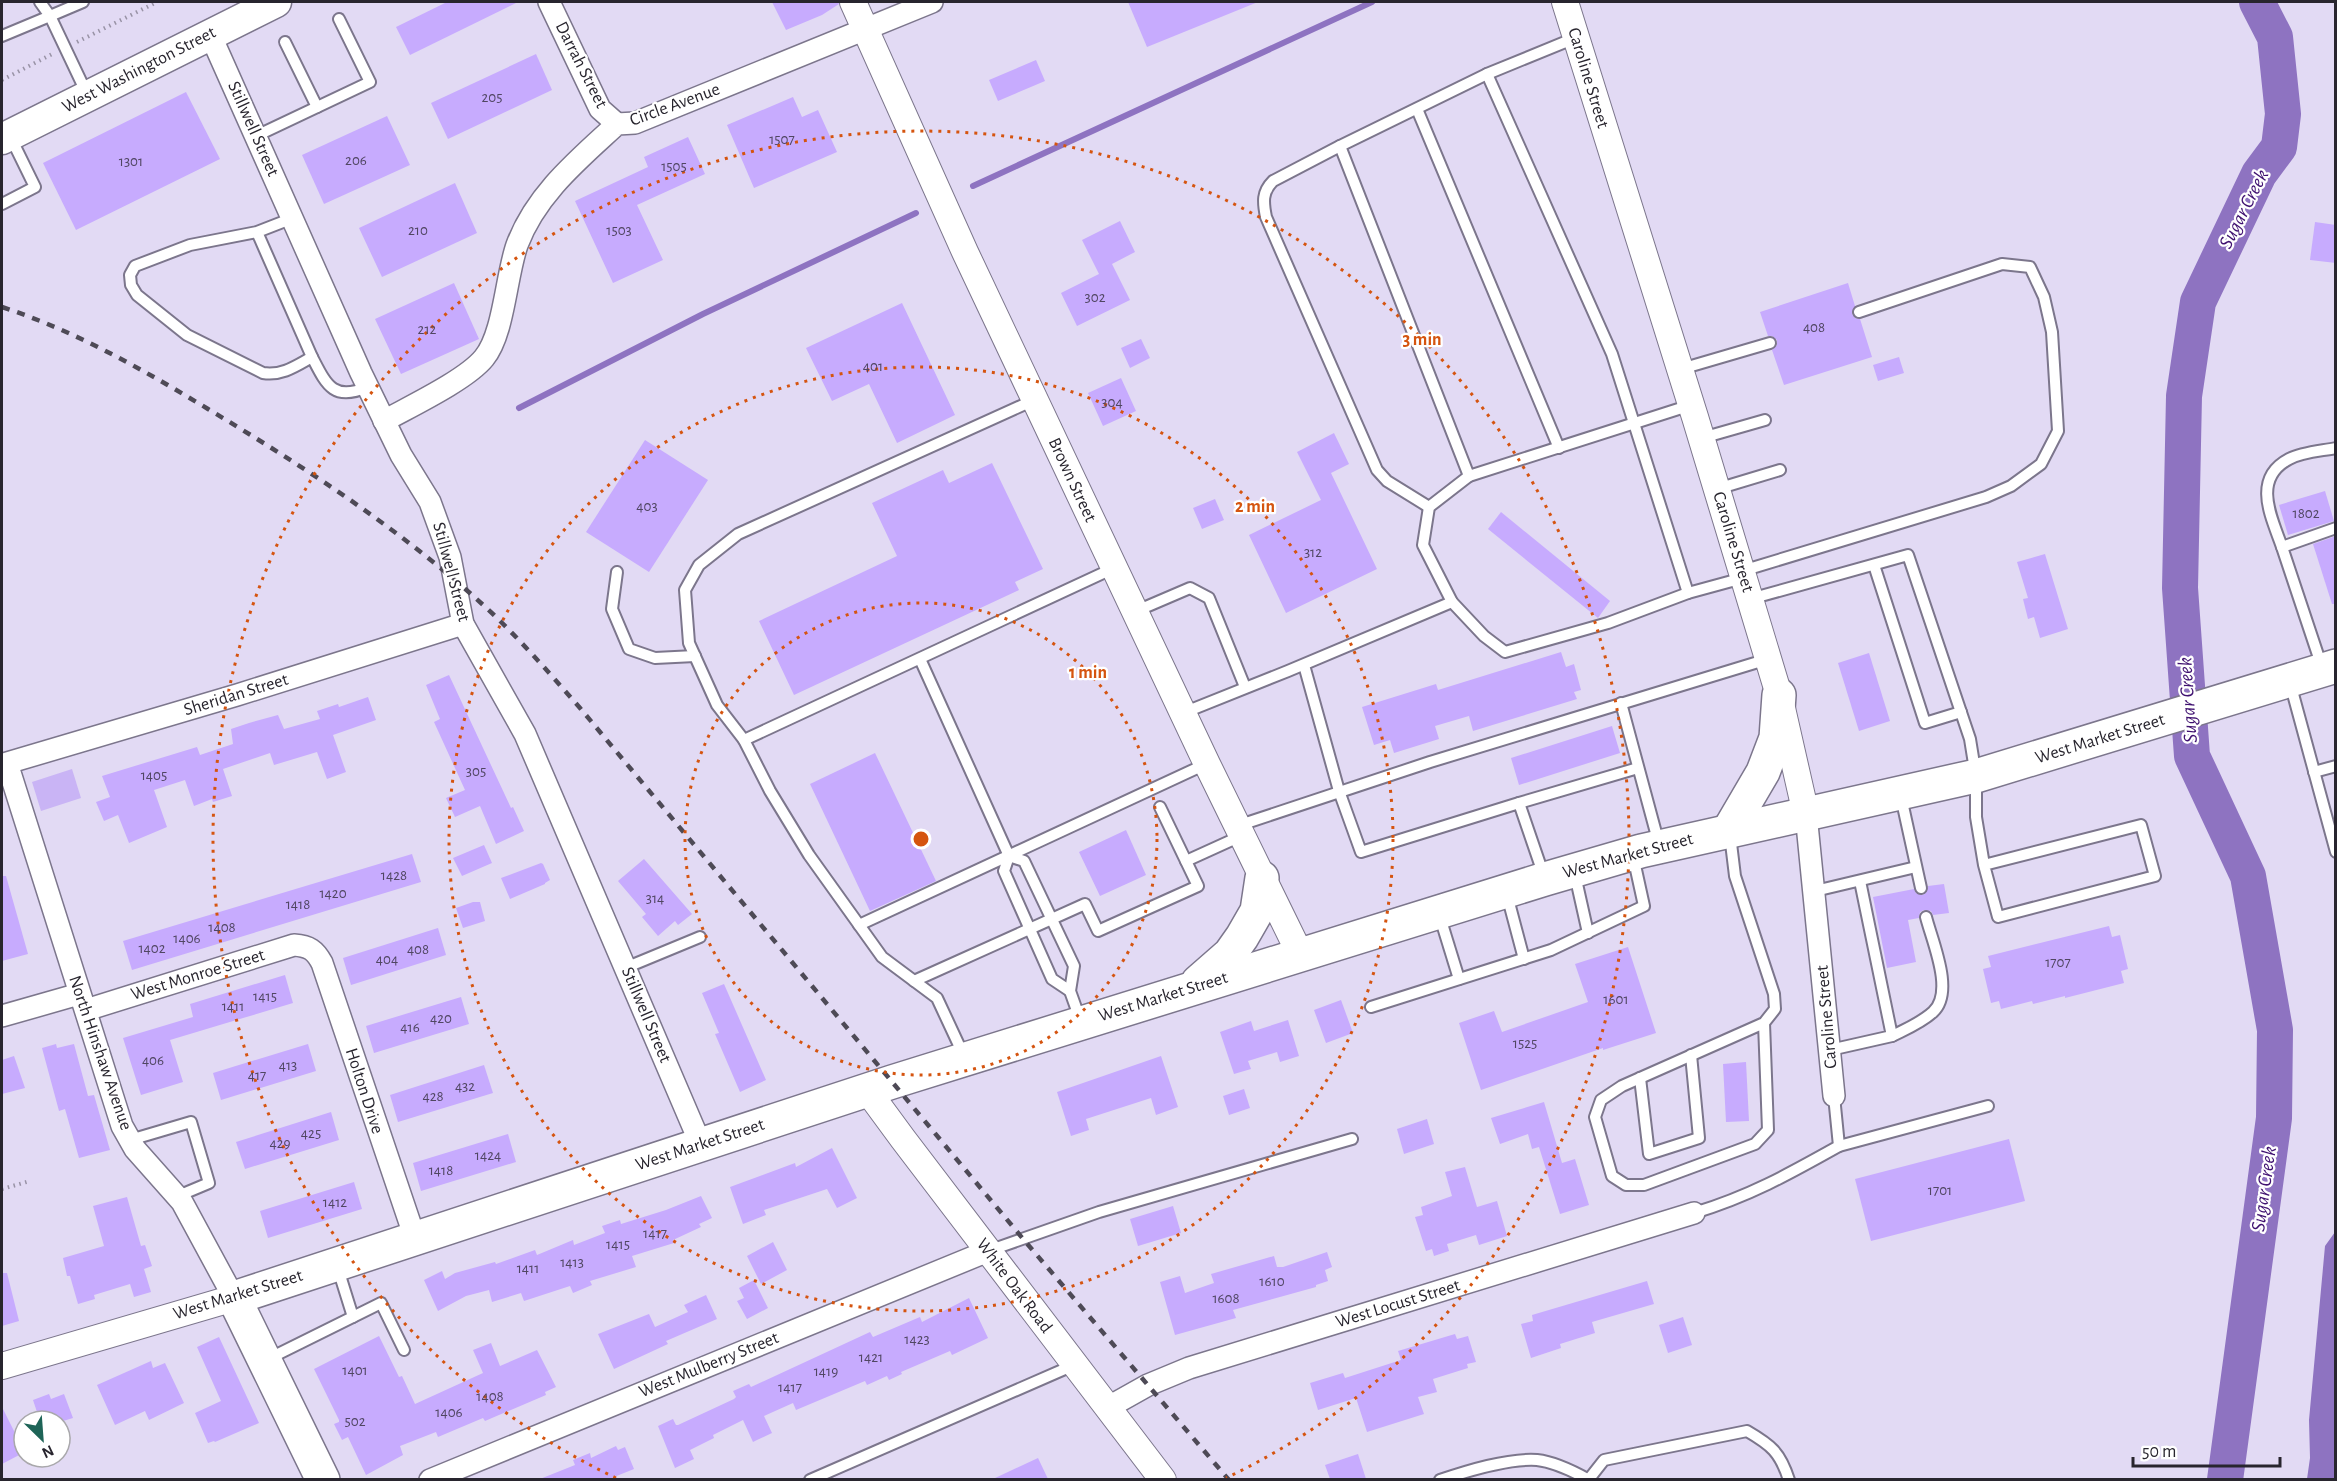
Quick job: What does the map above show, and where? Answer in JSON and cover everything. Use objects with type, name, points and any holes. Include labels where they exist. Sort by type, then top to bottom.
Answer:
[{"type":"main road","name":"West Washington Street","points":[[5,136],[276,2]]},
{"type":"main road","name":"West Market Street","points":[[234,1298],[867,1090],[1559,875],[1646,850],[1729,830],[1976,776],[2329,668]]},
{"type":"main road","points":[[1729,830],[1763,772],[1776,738],[1779,695]]},
{"type":"main road","points":[[1191,988],[1230,954],[1242,937],[1257,911],[1262,878]]},
{"type":"main road","name":"North Hinshaw Avenue","points":[[234,1298],[323,1479]]},
{"type":"street","name":"Darrah Street","points":[[549,2],[600,109],[617,124]]},
{"type":"street","name":"Brown Street","points":[[853,2],[965,252],[1134,612],[1300,954]]},
{"type":"street","name":"Circle Avenue","points":[[384,421],[465,375],[485,358],[497,329],[517,246],[532,214],[562,175],[617,124],[635,123],[932,2]]},
{"type":"street","name":"Caroline Street","points":[[1564,2],[1680,369],[1779,695],[1806,814],[1834,1096]]},
{"type":"street","name":"Stillwell Street","points":[[210,34],[367,387],[401,455],[430,502],[450,557],[463,624],[525,734],[701,1145]]},
{"type":"street","name":"Sheridan Street","points":[[7,763],[237,695],[463,624]]},
{"type":"street","name":"North Hinshaw Avenue","points":[[7,763],[122,1126],[135,1149],[178,1196],[193,1219],[234,1298]]},
{"type":"street","name":"West Monroe Street","points":[[2,1016],[82,1002],[294,945],[304,945],[310,948]]},
{"type":"street","name":"Holton Drive","points":[[310,948],[316,952],[322,963],[415,1238]]},
{"type":"street","name":"White Oak Road","points":[[867,1090],[1163,1479]]},
{"type":"street","name":"West Locust Street","points":[[1107,1408],[1148,1385],[1189,1368],[1694,1214]]},
{"type":"street","name":"West Mulberry Street","points":[[430,1479],[988,1251]]},
{"type":"street","name":"West Market Street","points":[[2,1366],[234,1298]]},
{"type":"lane","points":[[40,2],[50,16],[88,95]]},
{"type":"lane","points":[[2,36],[83,2]]},
{"type":"lane","points":[[256,136],[370,82],[339,19]]},
{"type":"lane","points":[[1430,507],[1387,481],[1377,470],[1266,217],[1263,202],[1266,188],[1273,181],[1340,146],[1487,74],[1576,38]]},
{"type":"lane","points":[[285,42],[317,107]]},
{"type":"lane","points":[[1487,74],[1612,354],[1688,593]]},
{"type":"lane","points":[[1417,109],[1559,448]]},
{"type":"lane","points":[[2,204],[35,187],[5,136]]},
{"type":"lane","points":[[1340,146],[1469,476]]},
{"type":"lane","points":[[293,218],[257,232],[190,245],[135,266],[130,275],[131,285],[137,295],[187,335],[263,373],[283,372],[312,357]]},
{"type":"lane","points":[[257,232],[312,357],[327,385],[342,393],[350,393],[367,387]]},
{"type":"lane","points":[[1745,583],[2011,486],[2041,464],[2058,431],[2052,332],[2044,297],[2030,267],[2002,264],[1858,312]]},
{"type":"lane","points":[[1680,369],[1770,343]]},
{"type":"lane","points":[[965,1059],[937,998],[882,957],[809,855],[770,791],[744,740],[717,705],[689,643],[685,590],[699,565],[738,534],[1035,400]]},
{"type":"lane","points":[[1691,405],[1469,476],[1430,507],[1423,545],[1452,602],[1484,636],[1505,652],[1608,623],[1688,593],[1874,565],[1908,555],[1970,739],[1976,776],[1976,817],[1984,865],[1998,917],[2155,876],[2142,825],[1984,865]]},
{"type":"lane","points":[[1701,438],[1765,420]]},
{"type":"lane","points":[[2329,668],[2282,548],[2265,495],[2272,473],[2289,459],[2336,448]]},
{"type":"lane","points":[[1717,489],[1780,470]]},
{"type":"lane","points":[[2282,548],[2336,528]]},
{"type":"lane","points":[[1874,565],[1925,723],[1961,712]]},
{"type":"lane","points":[[744,740],[1114,568]]},
{"type":"lane","points":[[617,572],[612,609],[629,649],[655,658],[695,656]]},
{"type":"lane","points":[[1134,612],[1190,588],[1209,598],[1245,687]]},
{"type":"lane","points":[[1182,713],[1304,665],[1452,602]]},
{"type":"lane","points":[[920,659],[1009,856],[1004,871],[1052,979],[1070,991]]},
{"type":"lane","points":[[1186,861],[1239,831],[1339,791],[1768,659]]},
{"type":"lane","points":[[1304,665],[1339,791],[1361,852],[1638,768]]},
{"type":"lane","points":[[2289,680],[2336,852]]},
{"type":"lane","points":[[1371,1007],[1551,951],[1644,906],[1646,850],[1638,768],[1621,703]]},
{"type":"lane","points":[[859,925],[1207,764]]},
{"type":"lane","points":[[2314,772],[2336,766]]},
{"type":"lane","points":[[1900,794],[1921,888]]},
{"type":"lane","points":[[1519,803],[1588,933]]},
{"type":"lane","points":[[914,981],[1085,903],[1098,931],[1198,886],[1160,807]]},
{"type":"lane","points":[[1729,830],[1735,876],[1774,994],[1775,1009],[1764,1023],[1622,1086],[1601,1100],[1595,1117],[1612,1176],[1626,1185],[1644,1185],[1755,1144],[1768,1130],[1764,1023]]},
{"type":"lane","points":[[1009,856],[1024,861],[1074,966],[1070,991],[1081,1022]]},
{"type":"lane","points":[[1815,891],[1916,867]]},
{"type":"lane","points":[[1860,881],[1892,1036]]},
{"type":"lane","points":[[1506,891],[1524,958]]},
{"type":"lane","points":[[1438,912],[1459,980]]},
{"type":"lane","points":[[1830,1050],[1892,1036],[1917,1024],[1935,1011],[1943,996],[1941,974],[1926,917]]},
{"type":"lane","points":[[625,968],[700,937]]},
{"type":"lane","points":[[1640,1078],[1648,1154],[1699,1138],[1691,1056]]},
{"type":"lane","points":[[1834,1096],[1839,1146]]},
{"type":"lane","points":[[1694,1214],[1732,1202],[1771,1184],[1839,1146],[1988,1106]]},
{"type":"lane","points":[[130,1140],[190,1122],[209,1184],[178,1196]]},
{"type":"lane","points":[[988,1251],[1099,1212],[1352,1139]]},
{"type":"lane","points":[[336,1264],[354,1317]]},
{"type":"lane","points":[[265,1360],[381,1303],[404,1350]]},
{"type":"lane","points":[[810,1479],[1074,1365]]},
{"type":"lane","points":[[1440,1479],[1480,1468],[1536,1460],[1569,1468],[1589,1479],[1604,1460],[1747,1431],[1771,1445],[1781,1460],[1789,1479]]},
{"type":"path","points":[[2,1189],[30,1181]]},
{"type":"shaded area","points":[[72,769],[81,798],[41,811],[32,782]]},
{"type":"shaded area","points":[[2335,1232],[2335,1479],[2307,1479],[2310,1458],[2309,1420],[2325,1246]]},
{"type":"building","points":[[447,2],[518,2],[410,55],[396,27]]},
{"type":"building","points":[[772,2],[838,2],[839,4],[822,15],[786,30]]},
{"type":"building","points":[[1128,2],[1258,2],[1147,47]]},
{"type":"building","points":[[536,54],[552,90],[448,139],[431,103]]},
{"type":"building","points":[[1036,60],[1045,81],[998,101],[989,80]]},
{"type":"building","points":[[186,92],[220,159],[76,230],[43,163]]},
{"type":"building","points":[[793,97],[802,117],[818,110],[837,152],[754,188],[727,125]]},
{"type":"building","points":[[387,116],[410,165],[324,204],[302,155]]},
{"type":"building","points":[[688,137],[705,174],[637,205],[663,260],[613,283],[575,201],[648,167],[644,157]]},
{"type":"building","points":[[455,183],[477,233],[382,277],[359,228]]},
{"type":"building","points":[[1120,221],[1135,252],[1112,264],[1130,300],[1077,326],[1061,293],[1099,274],[1082,240]]},
{"type":"building","points":[[2315,222],[2336,225],[2336,263],[2310,260]]},
{"type":"building","points":[[454,283],[479,339],[401,374],[375,319]]},
{"type":"building","points":[[1848,283],[1855,306],[1852,314],[1855,318],[1860,319],[1872,357],[1784,385],[1772,350],[1777,345],[1777,340],[1768,336],[1760,312]]},
{"type":"building","points":[[902,303],[955,415],[897,443],[869,384],[832,401],[806,348]]},
{"type":"building","points":[[1141,339],[1150,358],[1130,368],[1121,348]]},
{"type":"building","points":[[1899,357],[1904,373],[1878,381],[1873,365]]},
{"type":"building","points":[[1121,378],[1136,411],[1103,426],[1088,393]]},
{"type":"building","points":[[1334,433],[1349,464],[1331,473],[1377,569],[1286,613],[1249,535],[1321,500],[1297,452]]},
{"type":"building","points":[[645,440],[708,480],[649,572],[586,532]]},
{"type":"building","points":[[992,463],[1043,569],[1015,582],[1019,590],[794,695],[759,621],[897,556],[872,503],[943,470],[949,483]]},
{"type":"building","points":[[2325,491],[2334,521],[2288,535],[2279,505]]},
{"type":"building","points":[[1215,499],[1224,520],[1202,529],[1193,508]]},
{"type":"building","points":[[1501,512],[1610,601],[1598,618],[1488,529]]},
{"type":"building","points":[[2336,536],[2336,604],[2332,604],[2313,544]]},
{"type":"building","points":[[2045,554],[2068,629],[2040,638],[2034,617],[2028,619],[2023,599],[2028,598],[2017,562]]},
{"type":"building","points":[[1561,652],[1566,667],[1574,664],[1581,690],[1574,692],[1577,699],[1473,731],[1469,716],[1435,726],[1439,739],[1394,753],[1390,740],[1374,745],[1362,707],[1436,684],[1438,690]]},
{"type":"building","points":[[1869,653],[1890,721],[1859,731],[1838,663]]},
{"type":"building","points":[[449,675],[524,831],[496,844],[480,806],[455,817],[446,798],[465,790],[434,722],[440,719],[426,685]]},
{"type":"building","points":[[368,697],[376,720],[333,735],[346,772],[327,779],[317,752],[274,765],[270,753],[223,769],[232,796],[213,802],[212,799],[194,806],[185,780],[154,790],[167,827],[129,843],[118,815],[104,821],[96,802],[110,797],[102,776],[197,747],[200,755],[233,744],[231,729],[249,723],[278,715],[284,729],[320,719],[317,711],[338,704],[339,707]]},
{"type":"building","points":[[1612,726],[1620,753],[1519,785],[1511,758]]},
{"type":"building","points":[[875,753],[936,881],[870,911],[810,784]]},
{"type":"building","points":[[1126,830],[1146,875],[1100,896],[1079,852]]},
{"type":"building","points":[[484,845],[492,863],[462,876],[453,858]]},
{"type":"building","points":[[412,854],[421,882],[132,970],[123,941]]},
{"type":"building","points":[[644,859],[692,914],[678,925],[675,921],[658,936],[642,917],[646,914],[618,881]]},
{"type":"building","points":[[541,863],[550,880],[510,899],[501,878]]},
{"type":"building","points":[[2,876],[6,876],[28,954],[2,961]]},
{"type":"building","points":[[1944,884],[1949,913],[1933,915],[1931,911],[1924,910],[1920,912],[1919,918],[1908,920],[1916,962],[1887,968],[1873,897],[1914,889],[1916,893],[1922,895],[1926,893],[1928,886]]},
{"type":"building","points":[[480,902],[485,921],[463,928],[456,908]]},
{"type":"building","points":[[2109,926],[2112,937],[2120,935],[2128,969],[2121,971],[2124,983],[2065,998],[2065,996],[2033,1004],[2032,1001],[2001,1009],[1999,1001],[1991,1003],[1983,969],[1991,967],[1988,956]]},
{"type":"building","points":[[438,928],[446,955],[351,985],[343,958]]},
{"type":"building","points":[[1628,947],[1656,1033],[1603,1050],[1603,1048],[1481,1090],[1459,1023],[1494,1011],[1502,1032],[1588,1002],[1575,964]]},
{"type":"building","points":[[285,975],[293,1003],[170,1040],[183,1082],[141,1095],[123,1038],[193,1017],[190,1004]]},
{"type":"building","points":[[724,984],[766,1080],[740,1092],[715,1034],[719,1033],[702,993]]},
{"type":"building","points":[[461,997],[469,1024],[374,1053],[366,1026]]},
{"type":"building","points":[[1341,1000],[1353,1033],[1326,1043],[1314,1010]]},
{"type":"building","points":[[1288,1020],[1299,1056],[1280,1062],[1277,1052],[1248,1061],[1251,1069],[1234,1074],[1220,1032],[1251,1021],[1254,1031]]},
{"type":"building","points":[[56,1044],[57,1048],[74,1044],[88,1096],[94,1095],[110,1150],[79,1158],[65,1109],[59,1111],[42,1048]]},
{"type":"building","points":[[308,1044],[316,1071],[221,1100],[213,1073]]},
{"type":"building","points":[[14,1056],[25,1088],[2,1094],[2,1060]]},
{"type":"building","points":[[1161,1056],[1178,1107],[1156,1115],[1151,1098],[1086,1119],[1089,1130],[1071,1136],[1057,1092]]},
{"type":"building","points":[[1746,1062],[1749,1121],[1726,1122],[1723,1064]]},
{"type":"building","points":[[484,1065],[493,1093],[398,1122],[390,1095]]},
{"type":"building","points":[[1244,1089],[1250,1108],[1229,1115],[1223,1096]]},
{"type":"building","points":[[1544,1102],[1562,1163],[1575,1159],[1589,1205],[1560,1214],[1539,1147],[1532,1149],[1528,1134],[1500,1144],[1491,1118]]},
{"type":"building","points":[[331,1112],[339,1140],[245,1169],[236,1142]]},
{"type":"building","points":[[1427,1119],[1434,1144],[1404,1154],[1397,1129]]},
{"type":"building","points":[[508,1134],[516,1162],[421,1191],[413,1163]]},
{"type":"building","points":[[2009,1139],[2025,1201],[1871,1241],[1855,1179]]},
{"type":"building","points":[[832,1148],[857,1198],[837,1208],[827,1189],[764,1210],[766,1215],[743,1224],[730,1187],[795,1163],[796,1167]]},
{"type":"building","points":[[1465,1167],[1477,1207],[1497,1201],[1507,1236],[1479,1245],[1476,1235],[1447,1244],[1449,1251],[1434,1256],[1432,1249],[1426,1251],[1415,1217],[1423,1215],[1421,1207],[1452,1196],[1445,1172]]},
{"type":"building","points":[[354,1182],[362,1209],[268,1238],[260,1211]]},
{"type":"building","points":[[701,1196],[712,1218],[699,1224],[701,1227],[673,1240],[674,1243],[632,1256],[636,1267],[590,1281],[592,1285],[573,1293],[570,1286],[524,1301],[521,1293],[492,1302],[489,1290],[466,1296],[438,1311],[424,1280],[442,1271],[445,1279],[455,1273],[495,1262],[496,1264],[535,1250],[537,1255],[573,1240],[574,1245],[605,1233],[602,1226],[620,1220],[621,1224]]},
{"type":"building","points":[[127,1197],[141,1246],[145,1245],[152,1266],[144,1269],[151,1292],[134,1297],[130,1284],[94,1295],[95,1299],[78,1304],[63,1258],[104,1246],[93,1206]]},
{"type":"building","points":[[1173,1206],[1181,1233],[1138,1246],[1130,1219]]},
{"type":"building","points":[[773,1242],[787,1270],[761,1284],[747,1256]]},
{"type":"building","points":[[1327,1252],[1332,1267],[1325,1270],[1328,1281],[1316,1287],[1233,1310],[1236,1318],[1175,1335],[1160,1282],[1180,1276],[1185,1293],[1214,1283],[1211,1274],[1274,1256],[1277,1267],[1283,1267]]},
{"type":"building","points":[[2,1273],[7,1273],[19,1321],[2,1326]]},
{"type":"building","points":[[754,1280],[768,1308],[747,1319],[737,1301],[744,1298],[739,1288]]},
{"type":"building","points":[[1647,1281],[1654,1304],[1592,1322],[1595,1333],[1560,1344],[1561,1348],[1531,1358],[1521,1324],[1533,1321],[1532,1315]]},
{"type":"building","points":[[706,1295],[717,1319],[666,1341],[668,1344],[614,1369],[598,1334],[649,1314],[655,1327],[688,1312],[684,1305]]},
{"type":"building","points":[[969,1298],[988,1338],[952,1355],[950,1351],[901,1372],[902,1374],[889,1380],[887,1376],[867,1385],[865,1381],[796,1410],[793,1403],[764,1416],[772,1433],[753,1442],[743,1420],[690,1450],[694,1459],[675,1468],[658,1426],[673,1419],[678,1425],[734,1399],[736,1397],[733,1391],[749,1384],[751,1387],[870,1332],[873,1337],[920,1317],[922,1322]]},
{"type":"building","points":[[1683,1317],[1692,1345],[1668,1353],[1659,1325]]},
{"type":"building","points":[[1455,1334],[1457,1339],[1468,1336],[1476,1362],[1467,1364],[1468,1368],[1433,1379],[1437,1392],[1418,1397],[1424,1414],[1367,1432],[1356,1398],[1318,1410],[1310,1383],[1343,1373],[1345,1378],[1401,1360],[1398,1351]]},
{"type":"building","points":[[379,1336],[415,1404],[483,1373],[473,1350],[491,1343],[500,1366],[537,1350],[556,1387],[545,1392],[546,1395],[485,1421],[483,1418],[438,1437],[436,1432],[400,1446],[403,1455],[366,1475],[348,1437],[342,1440],[334,1424],[339,1420],[314,1369]]},
{"type":"building","points":[[219,1337],[259,1423],[208,1443],[195,1413],[221,1401],[197,1347]]},
{"type":"building","points":[[151,1361],[153,1368],[165,1363],[184,1403],[149,1420],[145,1411],[115,1425],[97,1385]]},
{"type":"building","points":[[49,1394],[51,1399],[64,1394],[70,1409],[36,1409],[33,1400]]},
{"type":"building","points":[[2,1407],[12,1427],[12,1459],[2,1464]]},
{"type":"building","points":[[616,1446],[618,1450],[625,1447],[634,1469],[609,1479],[540,1479],[575,1465],[573,1460],[590,1453],[591,1458]]},
{"type":"building","points":[[1358,1454],[1366,1479],[1330,1479],[1325,1465]]},
{"type":"building","points":[[1038,1458],[1048,1479],[993,1479]]},
{"type":"waterway","points":[[973,186],[1372,2]]},
{"type":"waterway","name":"Sugar Creek","points":[[2225,1480],[2274,1118],[2275,1030],[2248,876],[2192,756],[2180,588],[2184,396],[2198,302],[2259,174],[2279,147],[2283,114],[2275,37],[2257,2]]},
{"type":"waterway","points":[[519,408],[703,314],[916,213]]},
{"type":"railway","points":[[2,307],[56,327],[108,352],[246,432],[320,479],[393,530],[494,615],[580,708],[1024,1240],[1229,1480]]}]
